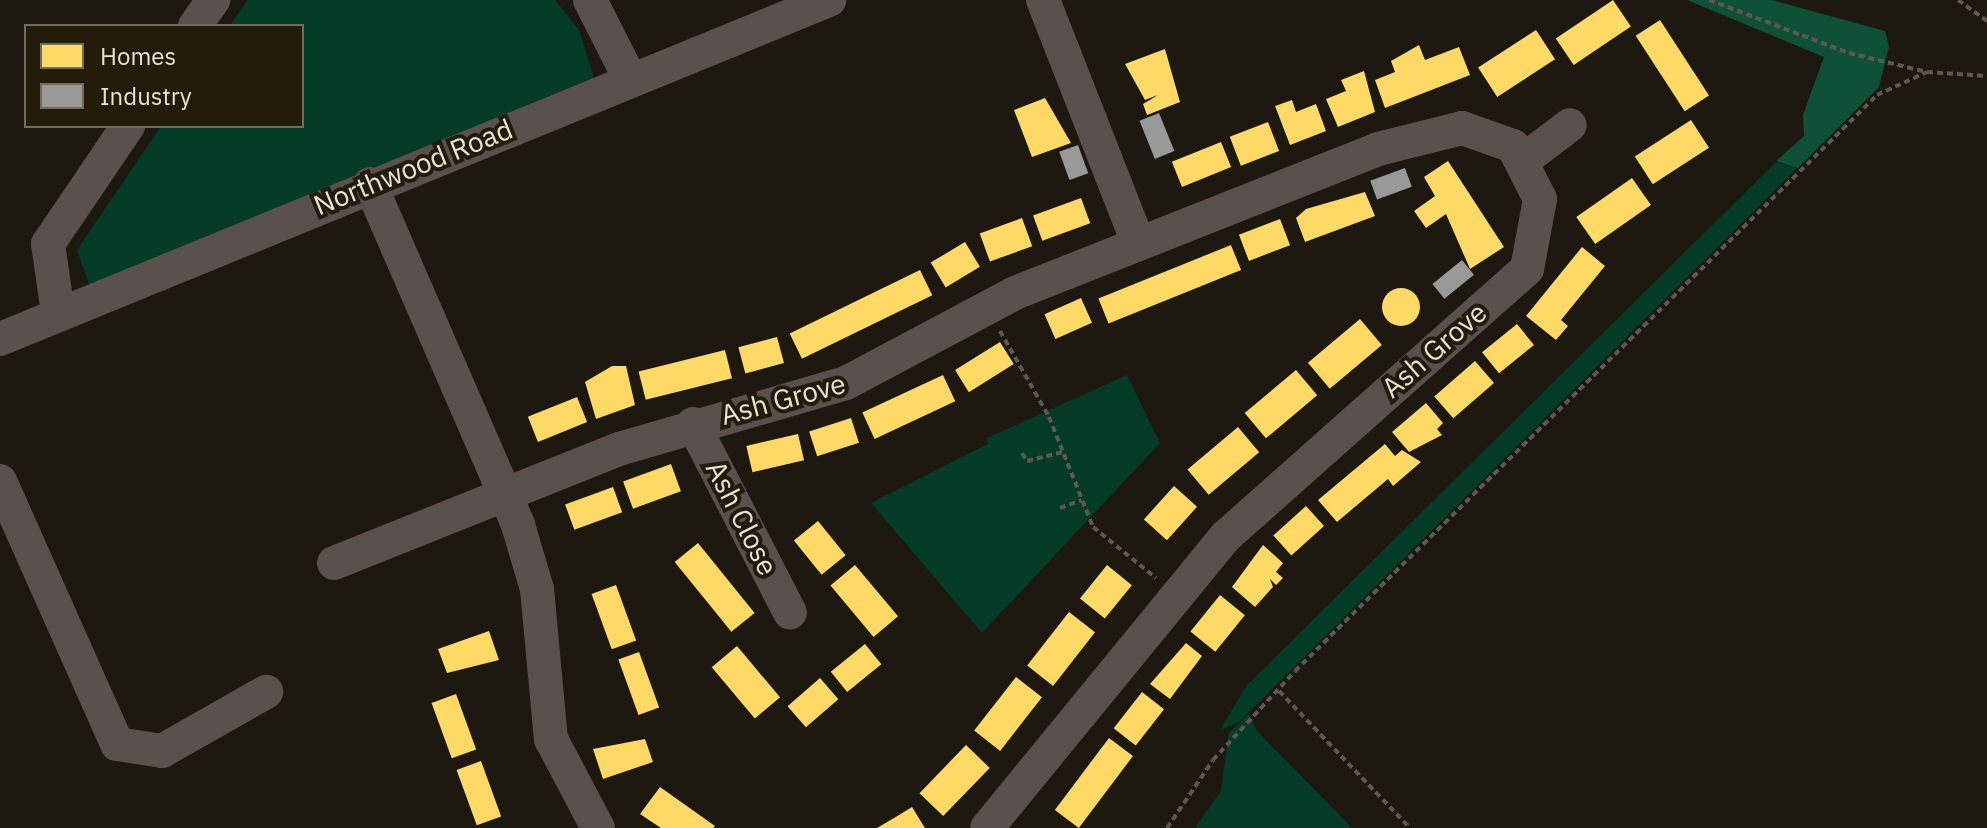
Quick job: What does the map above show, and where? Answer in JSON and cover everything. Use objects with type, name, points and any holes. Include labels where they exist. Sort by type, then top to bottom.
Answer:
[{"type":"street","points":[[196,24],[213,0]]},
{"type":"street","points":[[590,0],[630,79]]},
{"type":"street","name":"Northwood Road","points":[[0,339],[370,184],[829,0]]},
{"type":"street","points":[[1043,0],[1138,242]]},
{"type":"street","points":[[1525,159],[1571,126]]},
{"type":"street","points":[[58,313],[48,244],[127,128]]},
{"type":"street","name":"Ash Grove","points":[[334,563],[505,493],[693,424],[846,383],[986,308],[1138,242],[1439,129],[1480,130],[1525,159],[1541,212],[1527,269],[1276,486],[1177,595],[987,828]]},
{"type":"street","points":[[370,184],[505,493],[537,589],[551,739],[598,828]]},
{"type":"street","name":"Ash Close","points":[[693,424],[790,613]]},
{"type":"street","points":[[0,481],[117,744],[162,751],[266,692]]},
{"type":"path","points":[[1709,0],[1806,40],[1927,72],[1987,76]]},
{"type":"path","points":[[1958,0],[1987,21]]},
{"type":"path","points":[[1167,828],[1213,760],[1278,691],[1877,95],[1927,72]]},
{"type":"path","points":[[986,308],[1063,452],[1093,527],[1177,595]]},
{"type":"path","points":[[1022,453],[1027,461],[1063,452]]},
{"type":"path","points":[[1060,508],[1082,500]]},
{"type":"path","points":[[1278,691],[1410,828]]},
{"type":"green space","points":[[247,0],[555,0],[579,30],[597,87],[92,292],[77,250],[160,128],[304,128],[304,24],[231,24]]},
{"type":"green space","points":[[1687,0],[1772,0],[1885,31],[1889,47],[1879,87],[1798,168],[1776,161],[1804,136],[1803,115],[1824,57]]},
{"type":"green space","points":[[1776,162],[1797,168],[1238,723],[1220,730],[1247,685]]},
{"type":"green space","points":[[1127,375],[1160,443],[982,633],[871,503],[988,444],[987,438]]},
{"type":"green space","points":[[1249,713],[1257,731],[1352,828],[1195,828],[1221,791],[1229,733]]},
{"type":"building: Homes","points":[[1613,0],[1631,27],[1574,65],[1556,39]]},
{"type":"building: Homes","points":[[1660,20],[1709,95],[1685,111],[1636,36]]},
{"type":"building: Homes","points":[[1536,30],[1555,59],[1497,97],[1478,68]]},
{"type":"building: Homes","points":[[1419,45],[1425,60],[1459,47],[1470,75],[1385,108],[1375,80],[1395,72],[1391,61]]},
{"type":"building: Homes","points":[[1165,49],[1180,102],[1147,115],[1143,104],[1158,95],[1145,100],[1125,64]]},
{"type":"building: Homes","points":[[1364,71],[1375,112],[1338,127],[1326,99],[1346,91],[1341,80]]},
{"type":"building: Homes","points":[[1045,98],[1071,143],[1032,157],[1014,110]]},
{"type":"building: Homes","points":[[1292,100],[1296,112],[1316,104],[1326,131],[1290,145],[1275,106]]},
{"type":"building: Homes","points":[[1691,120],[1709,148],[1653,184],[1635,156]]},
{"type":"building: Homes","points":[[1268,122],[1279,151],[1241,166],[1230,137]]},
{"type":"building: Homes","points":[[1221,142],[1231,167],[1182,187],[1172,162]]},
{"type":"building: Homes","points":[[1448,161],[1504,247],[1470,269],[1446,214],[1426,228],[1414,211],[1435,196],[1424,177]]},
{"type":"building: Homes","points":[[1632,178],[1651,205],[1595,244],[1576,217]]},
{"type":"building: Homes","points":[[1365,192],[1375,216],[1305,242],[1296,218],[1306,209]]},
{"type":"building: Homes","points":[[1081,198],[1090,223],[1042,241],[1033,215]]},
{"type":"building: Homes","points":[[1022,218],[1032,246],[990,262],[980,233]]},
{"type":"building: Homes","points":[[1280,219],[1290,245],[1249,261],[1239,235]]},
{"type":"building: Homes","points":[[965,242],[980,267],[946,287],[931,263]]},
{"type":"building: Homes","points":[[1231,245],[1241,270],[1109,324],[1098,299]]},
{"type":"building: Homes","points":[[1582,247],[1605,266],[1561,320],[1568,326],[1556,340],[1526,316]]},
{"type":"building: Homes","points":[[920,270],[932,295],[802,359],[790,334]]},
{"type":"building: Homes","points":[[1401,288],[1415,293],[1420,307],[1415,321],[1401,326],[1387,321],[1382,307],[1387,293]]},
{"type":"building: Homes","points":[[1081,298],[1092,323],[1055,339],[1044,314]]},
{"type":"building: Homes","points":[[1360,319],[1382,345],[1330,389],[1308,363]]},
{"type":"building: Homes","points":[[1517,324],[1534,345],[1499,373],[1482,352]]},
{"type":"building: Homes","points":[[777,337],[784,363],[745,373],[738,347]]},
{"type":"building: Homes","points":[[1000,342],[1014,364],[969,392],[955,370]]},
{"type":"building: Homes","points":[[725,350],[732,378],[646,400],[639,372]]},
{"type":"building: Homes","points":[[1475,361],[1494,383],[1453,418],[1434,396]]},
{"type":"building: Homes","points":[[612,366],[626,366],[635,405],[596,419],[585,382]]},
{"type":"building: Homes","points":[[1296,370],[1317,395],[1266,438],[1245,413]]},
{"type":"building: Homes","points":[[943,375],[955,401],[875,439],[862,413]]},
{"type":"building: Homes","points":[[577,397],[587,422],[538,442],[528,417]]},
{"type":"building: Homes","points":[[1426,403],[1443,423],[1437,429],[1442,435],[1409,452],[1392,432]]},
{"type":"building: Homes","points":[[851,418],[859,443],[817,456],[809,432]]},
{"type":"building: Homes","points":[[1238,427],[1259,452],[1209,495],[1187,469]]},
{"type":"building: Homes","points":[[798,434],[804,460],[752,472],[746,446]]},
{"type":"building: Homes","points":[[1385,444],[1395,456],[1402,450],[1421,462],[1393,486],[1388,479],[1337,522],[1318,500]]},
{"type":"building: Homes","points":[[671,464],[681,491],[633,509],[623,481]]},
{"type":"building: Homes","points":[[1174,486],[1197,507],[1167,540],[1144,519]]},
{"type":"building: Homes","points":[[613,487],[622,512],[574,530],[565,504]]},
{"type":"building: Homes","points":[[1306,506],[1324,526],[1291,556],[1273,535]]},
{"type":"building: Homes","points":[[818,521],[846,555],[822,575],[794,541]]},
{"type":"building: Homes","points":[[698,543],[755,613],[731,632],[675,562]]},
{"type":"building: Homes","points":[[1263,545],[1283,563],[1276,572],[1283,578],[1276,585],[1270,579],[1273,587],[1255,607],[1232,587]]},
{"type":"building: Homes","points":[[855,565],[898,616],[874,637],[830,586]]},
{"type":"building: Homes","points":[[1107,565],[1132,585],[1105,619],[1080,598]]},
{"type":"building: Homes","points":[[616,585],[636,640],[612,649],[592,594]]},
{"type":"building: Homes","points":[[1220,595],[1245,615],[1215,652],[1190,632]]},
{"type":"building: Homes","points":[[1069,612],[1095,632],[1053,686],[1027,666]]},
{"type":"building: Homes","points":[[489,631],[499,660],[447,673],[438,649]]},
{"type":"building: Homes","points":[[1186,643],[1202,656],[1170,699],[1150,684]]},
{"type":"building: Homes","points":[[865,644],[881,664],[847,692],[831,672]]},
{"type":"building: Homes","points":[[737,646],[780,697],[755,719],[712,667]]},
{"type":"building: Homes","points":[[639,652],[659,707],[639,715],[618,660]]},
{"type":"building: Homes","points":[[1016,677],[1042,697],[1000,751],[974,731]]},
{"type":"building: Homes","points":[[820,678],[838,699],[806,727],[788,706]]},
{"type":"building: Homes","points":[[1142,692],[1164,709],[1136,745],[1114,728]]},
{"type":"building: Homes","points":[[456,694],[476,749],[452,758],[432,703]]},
{"type":"building: Homes","points":[[1109,738],[1133,756],[1079,828],[1055,810]]},
{"type":"building: Homes","points":[[645,739],[653,762],[603,779],[593,749]]},
{"type":"building: Homes","points":[[966,745],[990,768],[943,816],[919,793]]},
{"type":"building: Homes","points":[[481,761],[501,816],[477,825],[457,770]]},
{"type":"building: Homes","points":[[660,787],[715,826],[661,828],[640,814]]},
{"type":"building: Homes","points":[[912,807],[925,828],[877,828],[894,818]]},
{"type":"building: Industry","points":[[1159,113],[1174,151],[1155,159],[1140,121]]},
{"type":"building: Industry","points":[[1078,145],[1088,173],[1069,180],[1059,152]]},
{"type":"building: Industry","points":[[1405,168],[1412,187],[1377,199],[1370,181]]},
{"type":"building: Industry","points":[[1462,260],[1474,275],[1444,299],[1432,284]]}]
